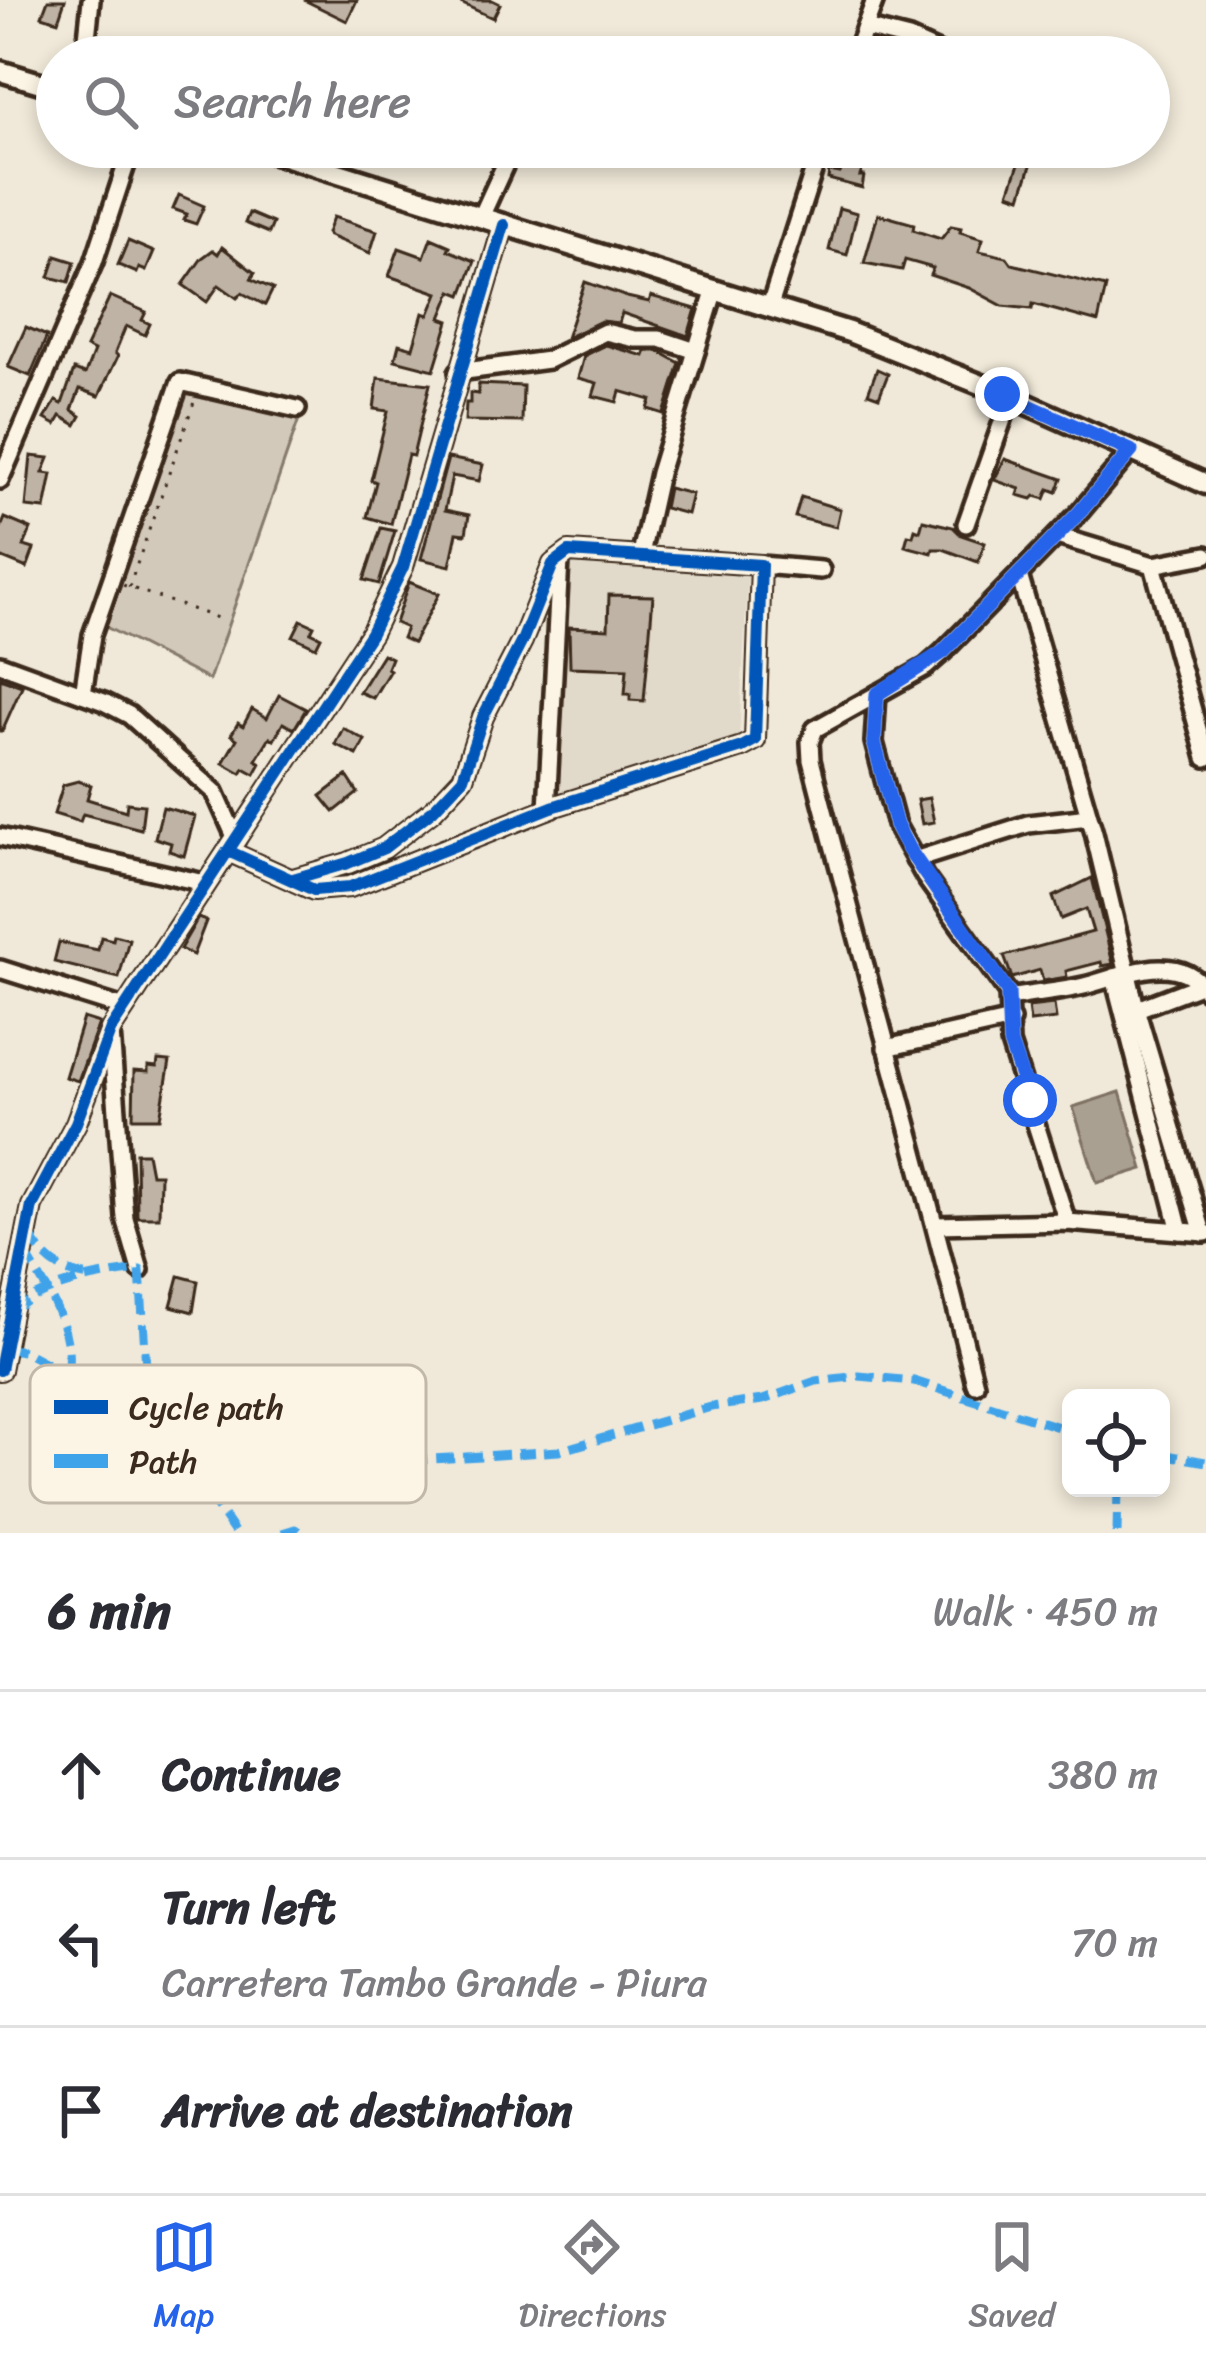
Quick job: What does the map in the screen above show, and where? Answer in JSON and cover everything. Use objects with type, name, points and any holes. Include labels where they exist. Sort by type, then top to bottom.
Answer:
[{"type":"main road","points":[[0,71],[36,82]]},
{"type":"main road","points":[[323,168],[897,350],[1206,484]]},
{"type":"street","points":[[87,36],[91,0]]},
{"type":"street","points":[[862,36],[875,0]]},
{"type":"street","points":[[865,28],[897,36]]},
{"type":"street","points":[[0,480],[6,447],[94,262],[125,168]]},
{"type":"street","points":[[481,217],[503,168]]},
{"type":"street","points":[[770,306],[814,168]]},
{"type":"street","points":[[0,1370],[32,1206],[76,1124],[111,1029],[371,633],[403,567],[504,225]]},
{"type":"street","points":[[641,554],[659,473],[715,289]]},
{"type":"street","points":[[458,372],[548,360],[605,332],[661,339],[696,351]]},
{"type":"street","points":[[83,694],[92,635],[180,382],[297,409]]},
{"type":"street","points":[[966,524],[1011,398]]},
{"type":"street","points":[[975,1384],[810,742],[815,728],[943,652],[1057,536],[1131,451]]},
{"type":"street","points":[[1057,536],[1153,565],[1206,555]]},
{"type":"street","points":[[293,878],[384,848],[433,810],[463,778],[483,717],[554,564],[568,552],[821,570]]},
{"type":"street","points":[[547,809],[560,559]]},
{"type":"street","points":[[0,664],[129,715],[215,792],[232,845],[314,890],[350,887],[547,809],[755,740],[761,565]]},
{"type":"street","points":[[1153,565],[1206,758]]},
{"type":"street","points":[[1019,574],[1089,818],[1180,1231]]},
{"type":"street","points":[[877,694],[874,742],[896,825],[914,860],[1009,998],[1010,1043],[1067,1222]]},
{"type":"street","points":[[914,860],[1028,824],[1089,818]]},
{"type":"street","points":[[0,837],[205,884]]},
{"type":"street","points":[[1009,998],[1166,967],[1185,971],[1205,986]]},
{"type":"street","points":[[0,969],[124,1008]]},
{"type":"street","points":[[1130,1011],[1205,986]]},
{"type":"street","points":[[936,1226],[1067,1222],[1204,1233],[1130,1011]]},
{"type":"street","points":[[886,1048],[1011,1020]]},
{"type":"street","points":[[111,1029],[125,1218],[140,1270]]},
{"type":"path","points":[[129,587],[196,396]]},
{"type":"path","points":[[110,580],[223,620]]},
{"type":"shaded area","points":[[185,390],[300,416],[209,680],[102,625]]},
{"type":"shaded area","points":[[569,564],[748,573],[739,738],[556,793]]},
{"type":"shaded area","points":[[1120,1092],[1143,1169],[1097,1183],[1073,1107]]},
{"type":"building","points":[[48,0],[65,0],[58,21],[42,16]]},
{"type":"building","points":[[304,0],[357,0],[347,21]]},
{"type":"building","points":[[454,0],[492,0],[500,4],[493,18]]},
{"type":"building","points":[[842,168],[863,168],[862,188],[828,179],[829,171],[840,173]]},
{"type":"building","points":[[1018,168],[1030,168],[1021,197],[1009,193]]},
{"type":"building","points":[[179,195],[204,206],[196,224],[173,209]]},
{"type":"building","points":[[839,208],[857,213],[847,255],[829,250]]},
{"type":"building","points":[[249,213],[273,223],[269,233],[245,223]]},
{"type":"building","points":[[878,214],[914,224],[913,230],[941,239],[951,226],[961,228],[960,232],[983,239],[979,251],[1106,287],[1098,322],[1033,304],[1032,309],[1003,306],[930,275],[933,268],[905,260],[902,270],[864,263]]},
{"type":"building","points":[[333,217],[377,231],[370,253],[329,236]]},
{"type":"building","points":[[431,238],[475,261],[462,295],[452,291],[441,318],[449,321],[434,370],[395,360],[399,344],[413,348],[423,313],[429,315],[438,293],[389,276],[399,248],[424,257]]},
{"type":"building","points":[[128,241],[154,252],[146,271],[139,268],[137,273],[118,265]]},
{"type":"building","points":[[222,247],[255,273],[251,279],[273,289],[265,305],[242,293],[237,298],[219,285],[207,302],[183,285],[202,258],[213,250],[218,254]]},
{"type":"building","points":[[56,256],[75,262],[69,282],[49,277]]},
{"type":"building","points":[[585,282],[627,297],[649,302],[651,296],[696,309],[688,336],[622,313],[619,323],[601,321],[566,338]]},
{"type":"building","points":[[110,296],[146,312],[142,320],[150,324],[145,335],[126,326],[99,396],[80,389],[72,410],[81,416],[76,425],[61,416],[56,425],[45,419],[56,401],[62,404],[74,370],[85,374],[94,351],[86,347]]},
{"type":"building","points":[[26,327],[47,336],[30,376],[8,367]]},
{"type":"building","points":[[606,345],[644,356],[646,351],[658,351],[680,363],[664,414],[648,409],[651,400],[620,391],[617,402],[593,396],[597,383],[578,378],[584,356]]},
{"type":"building","points":[[877,369],[888,374],[879,397],[868,393]]},
{"type":"building","points":[[378,378],[430,384],[391,524],[367,517],[388,411],[374,409]]},
{"type":"building","points":[[478,384],[523,386],[522,422],[465,421],[466,403],[470,403],[470,393],[478,394]]},
{"type":"building","points":[[31,456],[49,458],[43,473],[52,474],[45,509],[26,507]]},
{"type":"building","points":[[448,458],[483,465],[479,481],[452,476],[445,510],[469,515],[466,534],[457,533],[450,566],[421,559]]},
{"type":"building","points":[[1005,459],[1062,479],[1057,492],[1049,489],[1045,499],[1032,499],[994,480]]},
{"type":"building","points":[[668,488],[692,494],[687,514],[664,508]]},
{"type":"building","points":[[801,497],[840,509],[836,527],[795,517]]},
{"type":"building","points":[[5,518],[31,529],[24,546],[34,549],[27,568],[0,557]]},
{"type":"building","points":[[923,520],[953,527],[985,543],[978,562],[943,549],[932,553],[905,546],[908,535],[920,531]]},
{"type":"building","points":[[381,528],[395,531],[379,584],[364,580]]},
{"type":"building","points":[[409,582],[439,594],[413,643],[402,638],[406,628],[395,623]]},
{"type":"building","points":[[609,595],[653,596],[644,701],[630,700],[630,694],[625,694],[627,669],[570,667],[569,627],[608,629]]},
{"type":"building","points":[[301,620],[314,626],[311,632],[321,637],[316,647],[293,636]]},
{"type":"building","points":[[383,654],[391,658],[390,670],[373,698],[359,692]]},
{"type":"building","points":[[0,678],[22,686],[2,731],[0,731]]},
{"type":"building","points":[[279,695],[306,709],[294,729],[283,723],[274,740],[270,737],[256,760],[261,763],[255,774],[244,768],[241,773],[223,763],[237,739],[231,735],[238,723],[243,726],[252,709],[267,718]]},
{"type":"building","points":[[343,728],[365,740],[357,755],[335,744]]},
{"type":"building","points":[[347,776],[358,793],[334,812],[321,796]]},
{"type":"building","points":[[78,781],[91,785],[87,799],[126,811],[127,803],[144,805],[141,829],[83,814],[80,822],[54,814],[63,785]]},
{"type":"building","points":[[929,798],[934,822],[922,824],[917,800]]},
{"type":"building","points":[[163,807],[195,816],[184,856],[169,851],[171,843],[155,838]]},
{"type":"building","points":[[1092,878],[1113,964],[1102,966],[1101,962],[1066,971],[1067,977],[1043,981],[1040,970],[1012,978],[1004,956],[1093,932],[1086,909],[1061,919],[1053,897]]},
{"type":"building","points":[[198,918],[206,921],[193,955],[180,949]]},
{"type":"building","points":[[114,935],[129,939],[119,978],[54,962],[59,942],[98,950],[101,937],[113,940]]},
{"type":"building","points":[[1054,1004],[1056,1019],[1030,1022],[1028,1007]]},
{"type":"building","points":[[83,1018],[99,1023],[78,1081],[65,1077]]},
{"type":"building","points":[[158,1060],[170,1061],[160,1118],[133,1118],[134,1071],[148,1072],[148,1066],[157,1067]]},
{"type":"building","points":[[136,1153],[147,1153],[151,1174],[160,1174],[159,1217],[137,1217]]},
{"type":"building","points":[[179,1276],[198,1281],[193,1312],[171,1306]]},
{"type":"marked path","points":[[30,1235],[55,1264],[90,1277]]},
{"type":"marked path","points":[[25,1253],[63,1326],[68,1365]]},
{"type":"marked path","points":[[13,1312],[55,1288],[140,1270],[146,1365]]},
{"type":"marked path","points":[[5,1348],[50,1365]]},
{"type":"marked path","points":[[426,1460],[559,1451],[711,1407],[763,1400],[816,1381],[859,1376],[914,1381],[1062,1428]]},
{"type":"marked path","points":[[1170,1456],[1206,1462]]},
{"type":"marked path","points":[[1117,1533],[1118,1497]]},
{"type":"marked path","points":[[214,1503],[235,1533]]},
{"type":"marked path","points":[[282,1533],[295,1529],[301,1533]]},
{"type":"cycle path","points":[[0,1370],[32,1206],[76,1123],[111,1029],[371,633],[403,567],[504,225]]},
{"type":"cycle path","points":[[228,851],[314,890],[350,887],[552,807],[742,747],[755,740],[761,565],[569,552],[553,564],[522,641],[483,717],[463,778],[433,810],[384,848],[293,879]]},
{"type":"route","points":[[1002,394],[1131,451],[1079,513],[943,652],[877,694],[874,742],[896,825],[909,850],[1008,992],[1010,1043],[1030,1100]]}]
